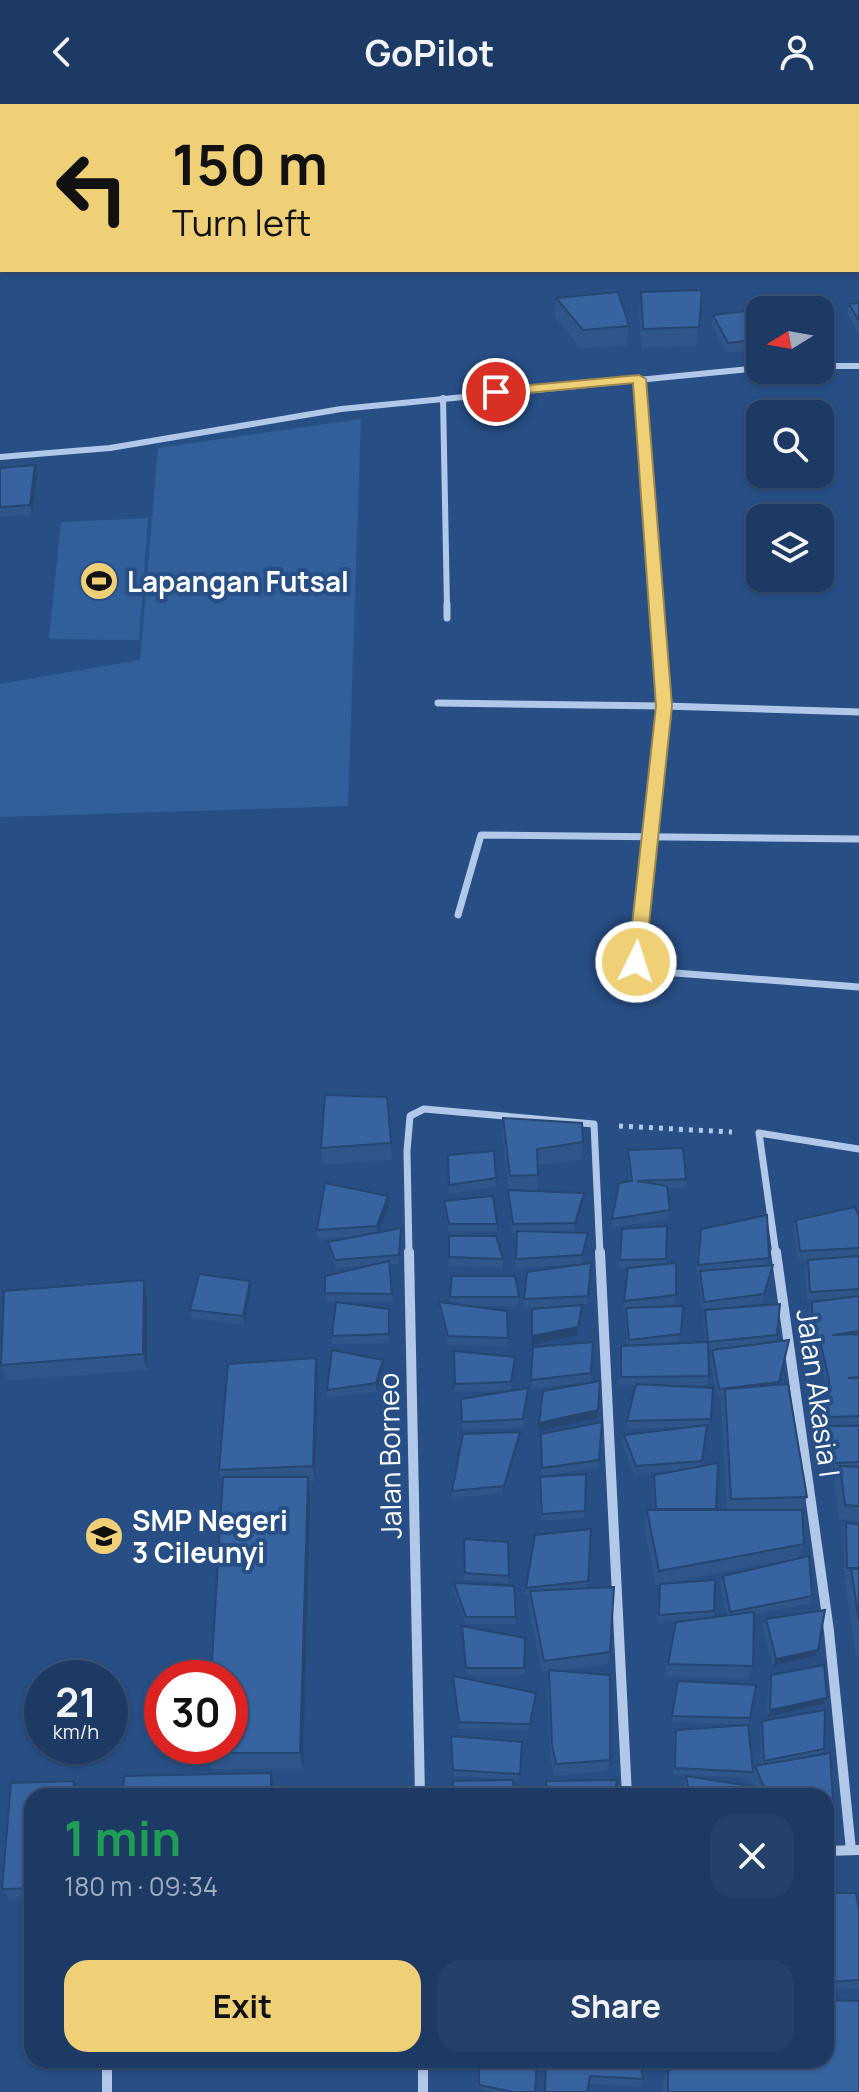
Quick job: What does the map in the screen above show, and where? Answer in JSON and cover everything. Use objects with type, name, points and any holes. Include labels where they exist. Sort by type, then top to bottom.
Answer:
[{"type":"street","points":[[834,366],[859,366]]},
{"type":"street","points":[[0,457],[110,448],[341,409],[746,369]]},
{"type":"street","points":[[639,379],[664,706],[636,962],[649,971],[859,987]]},
{"type":"street","points":[[443,398],[447,618]]},
{"type":"street","points":[[438,703],[859,712]]},
{"type":"street","points":[[458,915],[481,835],[859,839]]},
{"type":"street","name":"Jalan Borneo","points":[[420,1788],[407,1151],[410,1116],[424,1109],[594,1124]]},
{"type":"street","points":[[594,1124],[627,1788]]},
{"type":"street","points":[[759,1133],[859,1149]]},
{"type":"street","name":"Jalan Akasia I","points":[[759,1133],[829,1631],[855,1850]]},
{"type":"street","points":[[834,1851],[855,1850]]},
{"type":"street","points":[[107,2068],[107,2092]]},
{"type":"street","points":[[423,2068],[423,2092]]},
{"type":"path","points":[[594,1124],[759,1133]]},
{"type":"shaded area","points":[[361,419],[348,806],[0,817],[0,684],[140,660],[158,448]]},
{"type":"shaded area","name":"Lapangan Futsal","points":[[148,518],[139,640],[49,639],[61,522]]},
{"type":"building","points":[[702,290],[699,327],[643,329],[641,292]]},
{"type":"building","points":[[618,292],[629,326],[583,330],[556,298]]},
{"type":"building","points":[[859,303],[859,321],[849,304]]},
{"type":"building","points":[[746,311],[746,341],[728,343],[713,315]]},
{"type":"building","points":[[35,465],[30,505],[0,507],[0,468]]},
{"type":"building","points":[[325,1095],[387,1097],[391,1143],[321,1148]]},
{"type":"building","points":[[503,1118],[582,1123],[583,1142],[537,1149],[538,1175],[510,1176]]},
{"type":"building","points":[[683,1148],[686,1179],[637,1181],[667,1186],[670,1210],[612,1219],[619,1183],[632,1181],[628,1150]]},
{"type":"building","points":[[494,1151],[496,1178],[449,1185],[448,1155]]},
{"type":"building","points":[[325,1183],[388,1196],[377,1226],[317,1230]]},
{"type":"building","points":[[508,1190],[584,1193],[575,1223],[513,1224]]},
{"type":"building","points":[[493,1196],[497,1224],[449,1224],[444,1201]]},
{"type":"building","points":[[855,1207],[859,1217],[859,1248],[800,1251],[796,1220]]},
{"type":"building","points":[[767,1215],[769,1258],[698,1265],[701,1229]]},
{"type":"building","points":[[667,1226],[666,1259],[620,1260],[622,1229]]},
{"type":"building","points":[[401,1228],[399,1255],[335,1260],[328,1242]]},
{"type":"building","points":[[517,1231],[588,1233],[582,1255],[516,1259]]},
{"type":"building","points":[[449,1236],[496,1236],[503,1259],[449,1257]]},
{"type":"building","points":[[859,1256],[859,1289],[810,1292],[808,1260]]},
{"type":"building","points":[[389,1261],[392,1294],[325,1293],[325,1276]]},
{"type":"building","points":[[591,1263],[588,1296],[524,1299],[527,1272]]},
{"type":"building","points":[[676,1263],[676,1295],[624,1301],[628,1268]]},
{"type":"building","points":[[773,1265],[764,1294],[704,1302],[700,1271]]},
{"type":"building","points":[[199,1274],[250,1281],[243,1316],[190,1310]]},
{"type":"building","points":[[452,1276],[515,1276],[519,1297],[450,1297]]},
{"type":"building","points":[[144,1280],[143,1354],[1,1365],[4,1291]]},
{"type":"building","points":[[859,1296],[859,1331],[832,1335],[859,1334],[859,1377],[848,1378],[859,1378],[859,1416],[827,1417],[829,1379],[819,1336],[812,1337],[812,1302]]},
{"type":"building","points":[[336,1302],[389,1309],[389,1334],[332,1336]]},
{"type":"building","points":[[439,1302],[507,1311],[508,1338],[448,1336]]},
{"type":"building","points":[[780,1304],[777,1335],[708,1342],[705,1310]]},
{"type":"building","points":[[582,1305],[578,1327],[532,1336],[532,1309]]},
{"type":"building","points":[[683,1306],[681,1334],[629,1340],[626,1308]]},
{"type":"building","points":[[789,1340],[779,1382],[719,1389],[712,1350]]},
{"type":"building","points":[[593,1342],[591,1373],[531,1380],[533,1347]]},
{"type":"building","points":[[708,1342],[709,1376],[621,1377],[621,1346]]},
{"type":"building","points":[[332,1350],[383,1360],[376,1383],[327,1390]]},
{"type":"building","points":[[454,1351],[515,1357],[511,1382],[455,1384]]},
{"type":"building","points":[[316,1358],[313,1466],[219,1470],[228,1364]]},
{"type":"building","points":[[600,1381],[598,1410],[539,1423],[543,1391]]},
{"type":"building","points":[[636,1384],[713,1388],[711,1419],[627,1421]]},
{"type":"building","points":[[788,1384],[807,1497],[731,1499],[725,1389]]},
{"type":"building","points":[[528,1388],[523,1419],[462,1422],[461,1399]]},
{"type":"building","points":[[602,1422],[599,1460],[542,1468],[541,1434]]},
{"type":"building","points":[[707,1425],[702,1461],[636,1466],[624,1435]]},
{"type":"building","points":[[828,1426],[859,1426],[859,1462],[834,1463]]},
{"type":"building","points":[[520,1432],[504,1486],[452,1491],[463,1434]]},
{"type":"building","points":[[718,1463],[716,1509],[656,1509],[654,1475]]},
{"type":"building","points":[[840,1466],[859,1467],[859,1506],[845,1505]]},
{"type":"building","points":[[586,1474],[585,1511],[542,1514],[540,1477]]},
{"type":"building","points":[[223,1477],[308,1477],[300,1753],[248,1753],[248,1660],[212,1660]]},
{"type":"building","points":[[647,1510],[802,1510],[804,1544],[659,1571]]},
{"type":"building","points":[[846,1523],[859,1524],[859,1568],[847,1568]]},
{"type":"building","points":[[591,1529],[588,1581],[526,1588],[535,1535]]},
{"type":"building","points":[[464,1539],[508,1542],[509,1576],[465,1573]]},
{"type":"building","points":[[809,1556],[812,1596],[730,1612],[723,1576]]},
{"type":"building","points":[[851,1569],[859,1569],[859,1620]]},
{"type":"building","points":[[715,1580],[714,1611],[659,1615],[660,1584]]},
{"type":"building","points":[[454,1583],[514,1586],[516,1617],[466,1617]]},
{"type":"building","points":[[614,1587],[610,1652],[544,1661],[530,1591]]},
{"type":"building","points":[[825,1610],[818,1650],[776,1659],[766,1619]]},
{"type":"building","points":[[754,1612],[753,1666],[668,1664],[676,1622]]},
{"type":"building","points":[[462,1626],[525,1638],[524,1668],[466,1668]]},
{"type":"building","points":[[824,1665],[827,1698],[770,1710],[771,1675]]},
{"type":"building","points":[[549,1670],[610,1675],[610,1760],[556,1764],[552,1744]]},
{"type":"building","points":[[453,1676],[536,1693],[530,1724],[459,1722]]},
{"type":"building","points":[[678,1681],[756,1685],[750,1718],[672,1716]]},
{"type":"building","points":[[825,1710],[824,1749],[764,1761],[762,1721]]},
{"type":"building","points":[[748,1725],[753,1772],[675,1768],[676,1730]]},
{"type":"building","points":[[451,1736],[522,1742],[520,1774],[453,1770]]},
{"type":"building","points":[[830,1753],[832,1788],[765,1788],[755,1766]]},
{"type":"building","points":[[271,1773],[271,1788],[123,1788],[124,1776]]},
{"type":"building","points":[[686,1776],[744,1785],[744,1788],[688,1788]]},
{"type":"building","points":[[513,1780],[514,1788],[453,1788],[453,1781]]},
{"type":"building","points":[[617,1780],[616,1788],[546,1788],[546,1781]]},
{"type":"building","points":[[74,1781],[74,1788],[24,1788],[24,1888],[2,1889],[11,1783]]},
{"type":"building","points":[[834,1893],[856,1893],[859,1910],[859,1980],[834,1982]]},
{"type":"building","points":[[834,2000],[859,2001],[859,2092],[668,2092],[668,2070],[834,2068]]},
{"type":"building","points":[[479,2068],[536,2068],[535,2092],[513,2092],[479,2085]]},
{"type":"building","points":[[546,2068],[641,2068],[643,2079],[590,2076],[587,2092],[545,2092]]},
{"type":"place","name":"Lapangan Futsal","points":[[99,581]]},
{"type":"place","name":"SMP Negeri 3 Cileunyi","points":[[104,1536]]},
{"type":"route","points":[[496,392],[639,379],[664,706],[636,962]]}]
